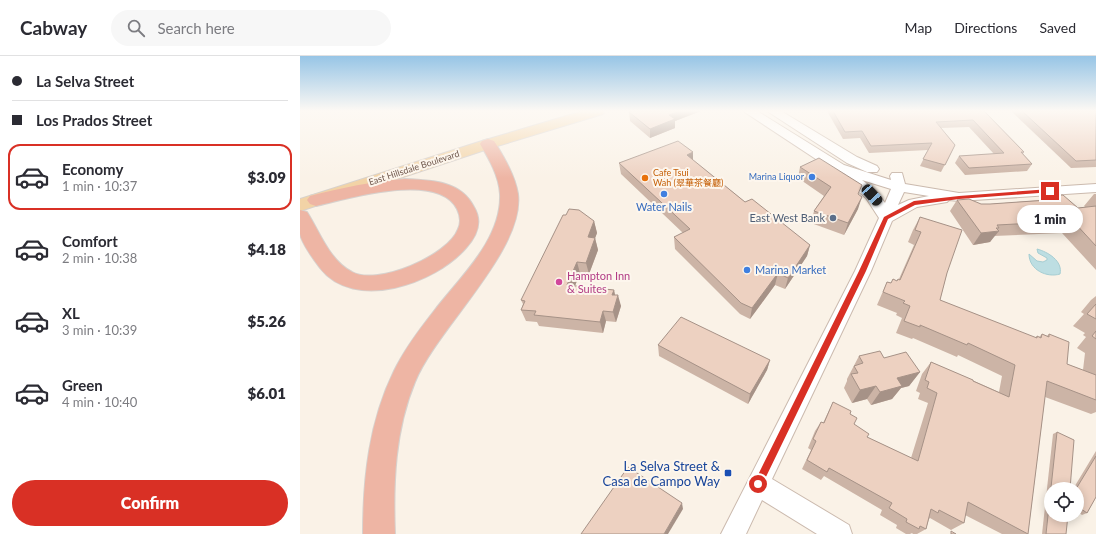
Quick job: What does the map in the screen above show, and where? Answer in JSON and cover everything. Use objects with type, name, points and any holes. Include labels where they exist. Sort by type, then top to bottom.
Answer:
[{"type":"highway","points":[[379,534],[378,505],[382,452],[396,397],[413,360],[427,338],[500,235],[507,214],[509,196],[507,185],[500,165],[485,140]]},
{"type":"highway","points":[[300,216],[328,264],[335,272],[346,279],[381,283],[403,278],[424,270],[442,259],[464,236],[470,215],[460,198],[451,192],[417,184],[383,187],[307,198]]},
{"type":"main road","name":"East Hillsdale Boulevard","points":[[485,140],[500,133]]},
{"type":"main road","name":"East Hillsdale Boulevard","points":[[307,198],[485,140],[511,133]]},
{"type":"street","points":[[787,133],[867,189],[878,201],[886,218]]},
{"type":"street","points":[[809,133],[852,160],[898,181],[955,186],[993,186],[1096,180]]},
{"type":"street","points":[[838,168],[898,181],[959,197]]},
{"type":"street","points":[[733,534],[862,271],[886,218],[898,181]]},
{"type":"street","points":[[886,218],[914,203],[959,197],[1096,188]]},
{"type":"street","points":[[758,484],[840,534]]},
{"type":"water","points":[[1037,249],[1046,252],[1057,261],[1060,274],[1044,274],[1035,268],[1030,260],[1029,254],[1037,261],[1043,262],[1047,260],[1047,258],[1038,253]]},
{"type":"building","points":[[863,133],[945,133],[955,145],[945,165],[923,159],[932,143],[871,146]]},
{"type":"building","points":[[986,133],[1006,133],[1024,152],[1021,152],[1032,164],[969,168],[959,156],[1004,153]]},
{"type":"building","points":[[1046,133],[1096,133],[1096,160],[1076,161]]},
{"type":"building","points":[[678,141],[693,152],[687,155],[745,202],[752,199],[810,245],[788,278],[778,273],[752,308],[741,303],[674,237],[690,229],[619,163]]},
{"type":"building","points":[[819,158],[862,185],[858,194],[862,197],[848,223],[814,211],[831,187],[800,167]]},
{"type":"building","points":[[1063,195],[1078,208],[1096,206],[1096,246],[1073,221],[997,225],[999,228],[996,228],[999,231],[981,233],[957,200],[969,199],[981,204],[990,204],[1048,200],[1046,196]]},
{"type":"building","name":"Hampton Inn & Suites","points":[[569,209],[579,210],[594,221],[588,237],[595,238],[586,263],[577,262],[567,285],[614,290],[612,295],[618,295],[613,312],[603,311],[600,322],[534,315],[536,311],[521,310],[525,301],[521,300],[563,215],[566,215]]},
{"type":"building","points":[[920,217],[962,230],[947,273],[940,300],[1037,338],[1037,336],[1041,338],[1042,334],[1049,337],[1049,334],[1069,342],[1067,364],[1096,375],[1096,400],[1047,381],[1028,534],[968,502],[964,523],[939,510],[938,513],[931,509],[926,529],[920,526],[919,529],[906,522],[907,519],[889,508],[892,503],[829,468],[827,472],[807,460],[816,441],[813,439],[821,422],[824,423],[833,402],[851,411],[850,414],[857,418],[854,424],[869,434],[867,437],[918,461],[937,393],[927,388],[929,382],[925,380],[931,362],[1009,397],[1015,365],[968,343],[967,345],[920,325],[920,327],[904,321],[910,306],[903,303],[905,301],[883,292],[887,282],[891,283],[893,279],[897,281],[898,279],[900,280],[921,232],[915,230]]},
{"type":"building","points":[[1096,304],[1096,319],[1087,314]]},
{"type":"building","points":[[681,317],[770,360],[750,394],[658,345]]},
{"type":"building","points":[[1096,331],[1096,339],[1092,336]]},
{"type":"building","points":[[880,351],[884,358],[906,352],[920,372],[897,378],[902,386],[880,392],[876,386],[860,390],[851,374],[858,373],[854,366],[863,363],[859,356]]},
{"type":"building","points":[[1057,432],[1074,440],[1071,482],[1052,482]]},
{"type":"building","points":[[1096,456],[1096,497],[1087,513],[1084,511],[1084,482],[1080,482]]},
{"type":"building","points":[[628,467],[682,503],[664,534],[581,534]]},
{"type":"building","points":[[1047,522],[1067,522],[1066,534],[1046,534]]},
{"type":"place","name":"Marina Liquor","points":[[812,177]]},
{"type":"place","name":"Cafe Tsui Wah (翠華茶餐廳)","points":[[645,178]]},
{"type":"place","name":"Water Nails","points":[[664,194]]},
{"type":"place","name":"East West Bank","points":[[833,218]]},
{"type":"place","name":"Marina Market","points":[[747,270]]},
{"type":"place","name":"Hampton Inn & Suites","points":[[559,282]]},
{"type":"place","name":"La Selva Street & Casa de Campo Way","points":[[728,473]]},
{"type":"route","points":[[758,484],[862,271],[886,218],[914,203],[959,197],[1050,191]]}]
